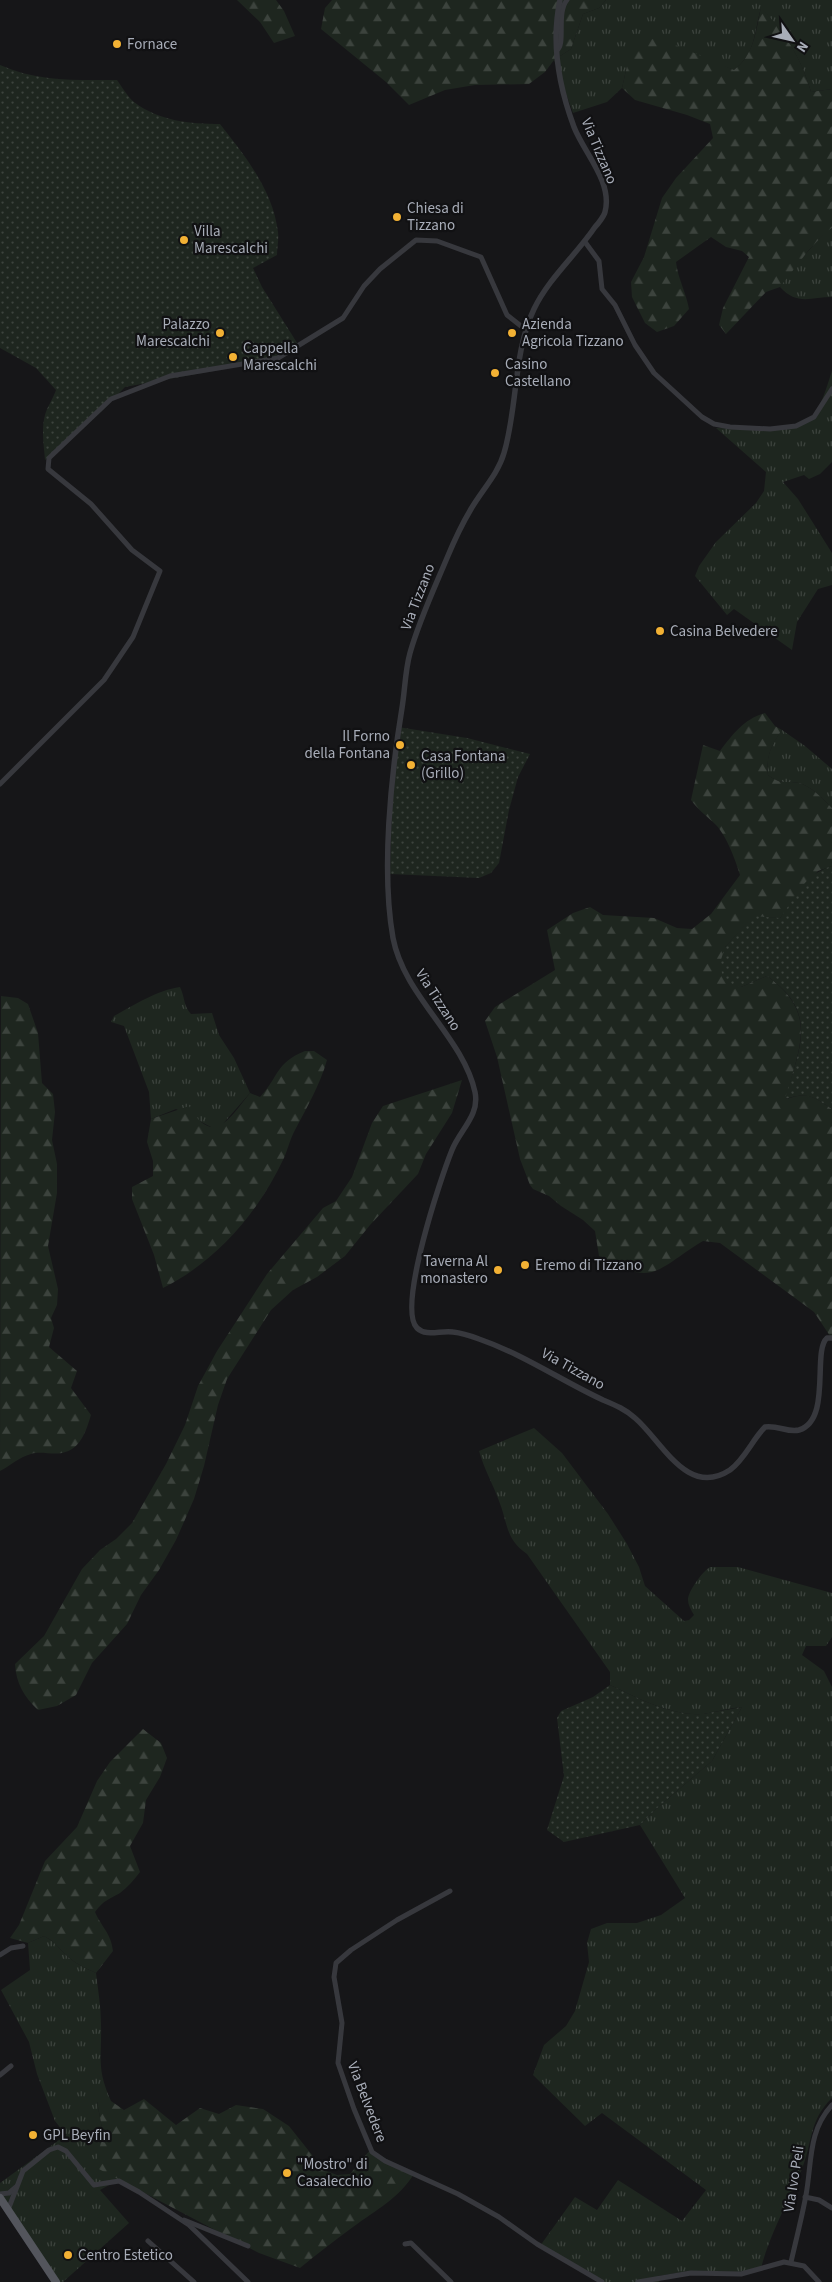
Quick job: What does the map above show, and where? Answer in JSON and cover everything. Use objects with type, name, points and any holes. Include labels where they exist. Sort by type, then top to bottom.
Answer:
[{"type":"main road","points":[[0,2196],[56,2282]]},
{"type":"street","points":[[557,50],[556,19],[560,0]]},
{"type":"street","points":[[557,50],[561,44],[560,17],[566,0]]},
{"type":"street","name":"Via Tizzano","points":[[557,50],[558,68],[575,130],[604,186],[605,214],[585,242],[548,286],[534,308],[526,330],[503,458],[470,510],[454,541],[410,654],[394,762],[389,854],[390,910],[394,942],[405,972],[413,987],[432,1012],[469,1074],[475,1092],[476,1103],[474,1114],[452,1148],[426,1225],[414,1286],[412,1314],[414,1324],[420,1331],[429,1333],[451,1331],[466,1334],[510,1350],[538,1364],[572,1386],[622,1408],[641,1424],[680,1465],[695,1476],[703,1477],[712,1477],[732,1468],[765,1427],[774,1426],[788,1430],[797,1430],[811,1422],[816,1411],[820,1393],[822,1345],[827,1338],[832,1338]]},
{"type":"street","points":[[0,784],[104,680],[133,637],[160,571],[132,550],[91,504],[48,469],[49,458],[111,399],[170,376],[278,358],[343,318],[364,286],[380,269],[416,240],[437,241],[481,257],[507,314],[526,330]]},
{"type":"street","points":[[585,242],[599,261],[602,289],[616,305],[635,345],[654,373],[702,417],[714,424],[730,427],[770,429],[796,426],[814,417],[832,389]]},
{"type":"street","name":"Via Belvedere","points":[[450,1891],[397,1920],[350,1950],[336,1963],[334,1976],[342,2023],[338,2063],[354,2109],[372,2152],[458,2194],[499,2217],[537,2244],[602,2282]]},
{"type":"street","points":[[2,1953],[11,1948],[23,1946]]},
{"type":"street","points":[[0,2075],[11,2066]]},
{"type":"street","name":"Via Ivo Peli","points":[[791,2262],[806,2197],[812,2140],[818,2124],[832,2104]]},
{"type":"street","points":[[8,2210],[22,2171],[49,2150],[58,2147],[66,2151],[94,2185],[114,2181],[124,2183],[179,2218],[248,2282]]},
{"type":"street","points":[[0,2196],[17,2186]]},
{"type":"street","points":[[806,2197],[819,2200],[832,2208]]},
{"type":"street","points":[[179,2218],[248,2246]]},
{"type":"street","points":[[148,2241],[194,2282]]},
{"type":"street","points":[[405,2244],[411,2242],[451,2282]]},
{"type":"street","points":[[638,2282],[691,2273],[741,2274],[777,2262],[791,2262],[809,2270],[819,2282]]},
{"type":"green space","points":[[237,0],[276,0],[284,11],[295,36],[274,43],[260,22]]},
{"type":"green space","points":[[332,0],[606,0],[599,8],[583,14],[571,49],[554,60],[545,72],[529,84],[475,85],[445,90],[409,105],[386,82],[321,29],[325,8]]},
{"type":"green space","points":[[606,0],[832,0],[832,89],[811,92],[797,57],[778,27],[761,8],[753,42],[747,57],[734,70],[715,63],[627,66],[622,88],[607,102],[573,113],[554,60],[571,49],[583,14],[599,8]]},
{"type":"green space","points":[[761,7],[778,27],[797,56],[811,92],[832,89],[832,228],[808,251],[780,287],[766,292],[726,334],[719,325],[723,308],[749,257],[742,251],[726,247],[711,237],[676,262],[689,309],[674,326],[657,332],[645,323],[632,297],[631,282],[644,257],[662,198],[676,178],[713,138],[710,124],[687,115],[635,100],[622,88],[627,66],[640,35],[678,46],[734,70],[741,64],[750,50],[756,34]]},
{"type":"green space","points":[[0,65],[29,75],[58,79],[117,80],[134,102],[154,113],[186,122],[220,124],[256,174],[270,202],[278,232],[277,255],[253,268],[262,287],[299,346],[276,356],[246,365],[125,387],[102,411],[45,460],[43,426],[46,412],[56,390],[36,368],[0,348]]},
{"type":"green space","points":[[832,228],[832,297],[798,299],[792,297],[780,287],[786,276],[827,230]]},
{"type":"green space","points":[[832,371],[832,462],[820,474],[809,479],[804,475],[783,482],[798,499],[832,553],[832,585],[818,589],[797,622],[792,650],[734,609],[727,615],[695,576],[699,566],[716,542],[756,503],[764,491],[766,472],[716,428],[764,429],[800,424],[808,420],[817,411]]},
{"type":"green space","points":[[765,713],[775,726],[782,730],[770,751],[768,775],[780,782],[794,782],[808,787],[832,808],[832,866],[818,871],[780,918],[753,917],[725,947],[741,987],[767,976],[784,990],[794,1004],[799,1018],[801,1033],[796,1064],[786,1099],[810,1096],[832,1109],[832,1339],[814,1312],[720,1243],[703,1241],[664,1267],[644,1273],[618,1266],[599,1256],[595,1231],[583,1220],[549,1196],[533,1189],[530,1185],[520,1159],[497,1057],[485,1021],[495,1007],[555,970],[547,930],[573,913],[590,907],[603,915],[654,918],[677,928],[692,929],[711,914],[740,875],[730,848],[720,829],[691,800],[703,745],[720,751],[734,733],[745,723]]},
{"type":"green space","points":[[398,727],[467,738],[530,754],[518,777],[509,810],[499,863],[491,873],[479,878],[390,874],[392,798]]},
{"type":"green space","points":[[782,730],[805,746],[832,769],[832,808],[808,787],[794,782],[780,782],[768,775],[770,751]]},
{"type":"green space","points":[[832,866],[832,1109],[810,1096],[785,1099],[796,1064],[801,1033],[800,1018],[794,1004],[784,990],[767,976],[741,987],[726,982],[719,966],[725,947],[753,916],[780,918],[807,881],[822,870]]},
{"type":"green space","points":[[180,987],[191,1014],[212,1013],[219,1035],[234,1058],[250,1093],[221,1126],[213,1128],[176,1109],[151,1119],[149,1092],[124,1026],[111,1022],[114,1016],[146,999],[163,991]]},
{"type":"green space","points":[[1,996],[18,998],[28,1004],[38,1033],[42,1083],[53,1094],[55,1112],[52,1140],[57,1164],[57,1193],[48,1246],[58,1289],[57,1305],[51,1318],[54,1328],[49,1347],[77,1371],[71,1388],[91,1415],[82,1438],[74,1448],[62,1453],[27,1455],[0,1471]]},
{"type":"green space","points":[[305,1051],[314,1051],[327,1060],[317,1087],[293,1133],[274,1178],[249,1216],[218,1250],[183,1277],[163,1288],[154,1255],[132,1199],[132,1187],[153,1176],[153,1161],[147,1142],[151,1119],[189,1106],[198,1119],[206,1125],[214,1127],[221,1125],[250,1093],[260,1097],[288,1060]]},
{"type":"green space","points":[[462,1080],[452,1113],[426,1154],[418,1174],[370,1225],[345,1256],[317,1277],[293,1290],[271,1310],[227,1379],[218,1405],[204,1466],[194,1499],[176,1540],[159,1570],[141,1595],[127,1624],[92,1663],[76,1695],[57,1706],[38,1710],[22,1689],[17,1677],[15,1664],[44,1636],[82,1569],[100,1550],[116,1539],[132,1523],[166,1464],[185,1425],[198,1386],[217,1351],[267,1274],[323,1208],[336,1201],[352,1177],[372,1123],[383,1106]]},
{"type":"green space","points":[[534,1428],[562,1453],[608,1514],[639,1567],[645,1586],[684,1621],[689,1620],[694,1615],[688,1602],[690,1592],[700,1577],[710,1567],[738,1567],[832,1593],[832,1637],[826,1646],[806,1646],[802,1655],[824,1671],[832,1687],[832,2098],[824,2107],[815,2124],[805,2161],[774,2231],[761,2268],[742,2274],[690,2271],[658,2276],[659,2282],[605,2282],[540,2246],[575,2197],[597,2210],[618,2180],[682,2221],[706,2190],[602,2113],[585,2126],[533,2075],[544,2045],[566,2026],[575,2011],[589,1962],[587,1943],[591,1929],[607,1923],[637,1923],[661,1915],[685,1898],[640,1825],[712,1761],[742,1707],[703,1714],[679,1712],[655,1705],[610,1685],[610,1672],[527,1554],[511,1536],[479,1451]]},
{"type":"green space","points":[[610,1685],[655,1705],[691,1714],[703,1714],[742,1707],[712,1761],[640,1825],[564,1842],[547,1830],[564,1776],[557,1718],[561,1711],[593,1697]]},
{"type":"green space","points":[[143,1729],[161,1743],[167,1758],[160,1777],[146,1800],[143,1823],[130,1846],[140,1872],[126,1888],[104,1903],[95,1912],[108,1935],[113,1951],[96,1973],[72,1960],[44,1936],[28,1943],[10,1938],[19,1925],[45,1861],[77,1827],[97,1781],[110,1762]]},
{"type":"green space","points":[[44,1936],[72,1960],[96,1973],[101,2018],[103,2080],[111,2101],[97,2102],[103,2134],[100,2148],[125,2182],[111,2184],[100,2190],[129,2223],[63,2282],[58,2282],[0,2193],[0,2183],[66,2135],[55,2121],[37,2074],[29,2042],[1,1990],[30,1970],[28,1943]]},
{"type":"green space","points":[[144,2099],[176,2125],[200,2108],[219,2114],[236,2105],[263,2109],[289,2126],[324,2170],[337,2175],[350,2174],[370,2150],[414,2174],[394,2197],[300,2268],[259,2253],[95,2167],[103,2134],[97,2101],[111,2101],[124,2110]]},
{"type":"place","name":"Fornace","points":[[117,44]]},
{"type":"place","name":"Chiesa di Tizzano","points":[[397,217]]},
{"type":"place","name":"Villa Marescalchi","points":[[184,240]]},
{"type":"place","name":"Palazzo Marescalchi","points":[[220,333]]},
{"type":"place","name":"Azienda Agricola Tizzano","points":[[512,333]]},
{"type":"place","name":"Cappella Marescalchi","points":[[233,357]]},
{"type":"place","name":"Casino Castellano","points":[[495,373]]},
{"type":"place","name":"Casina Belvedere","points":[[660,631]]},
{"type":"place","name":"Il Forno della Fontana","points":[[400,745]]},
{"type":"place","name":"Casa Fontana (Grillo)","points":[[411,765]]},
{"type":"place","name":"Eremo di Tizzano","points":[[525,1265]]},
{"type":"place","name":"Taverna Al monastero","points":[[498,1270]]},
{"type":"place","name":"GPL Beyfin","points":[[33,2135]]},
{"type":"place","name":"\"Mostro\" di Casalecchio","points":[[287,2173]]},
{"type":"place","name":"Centro Estetico","points":[[68,2255]]}]
